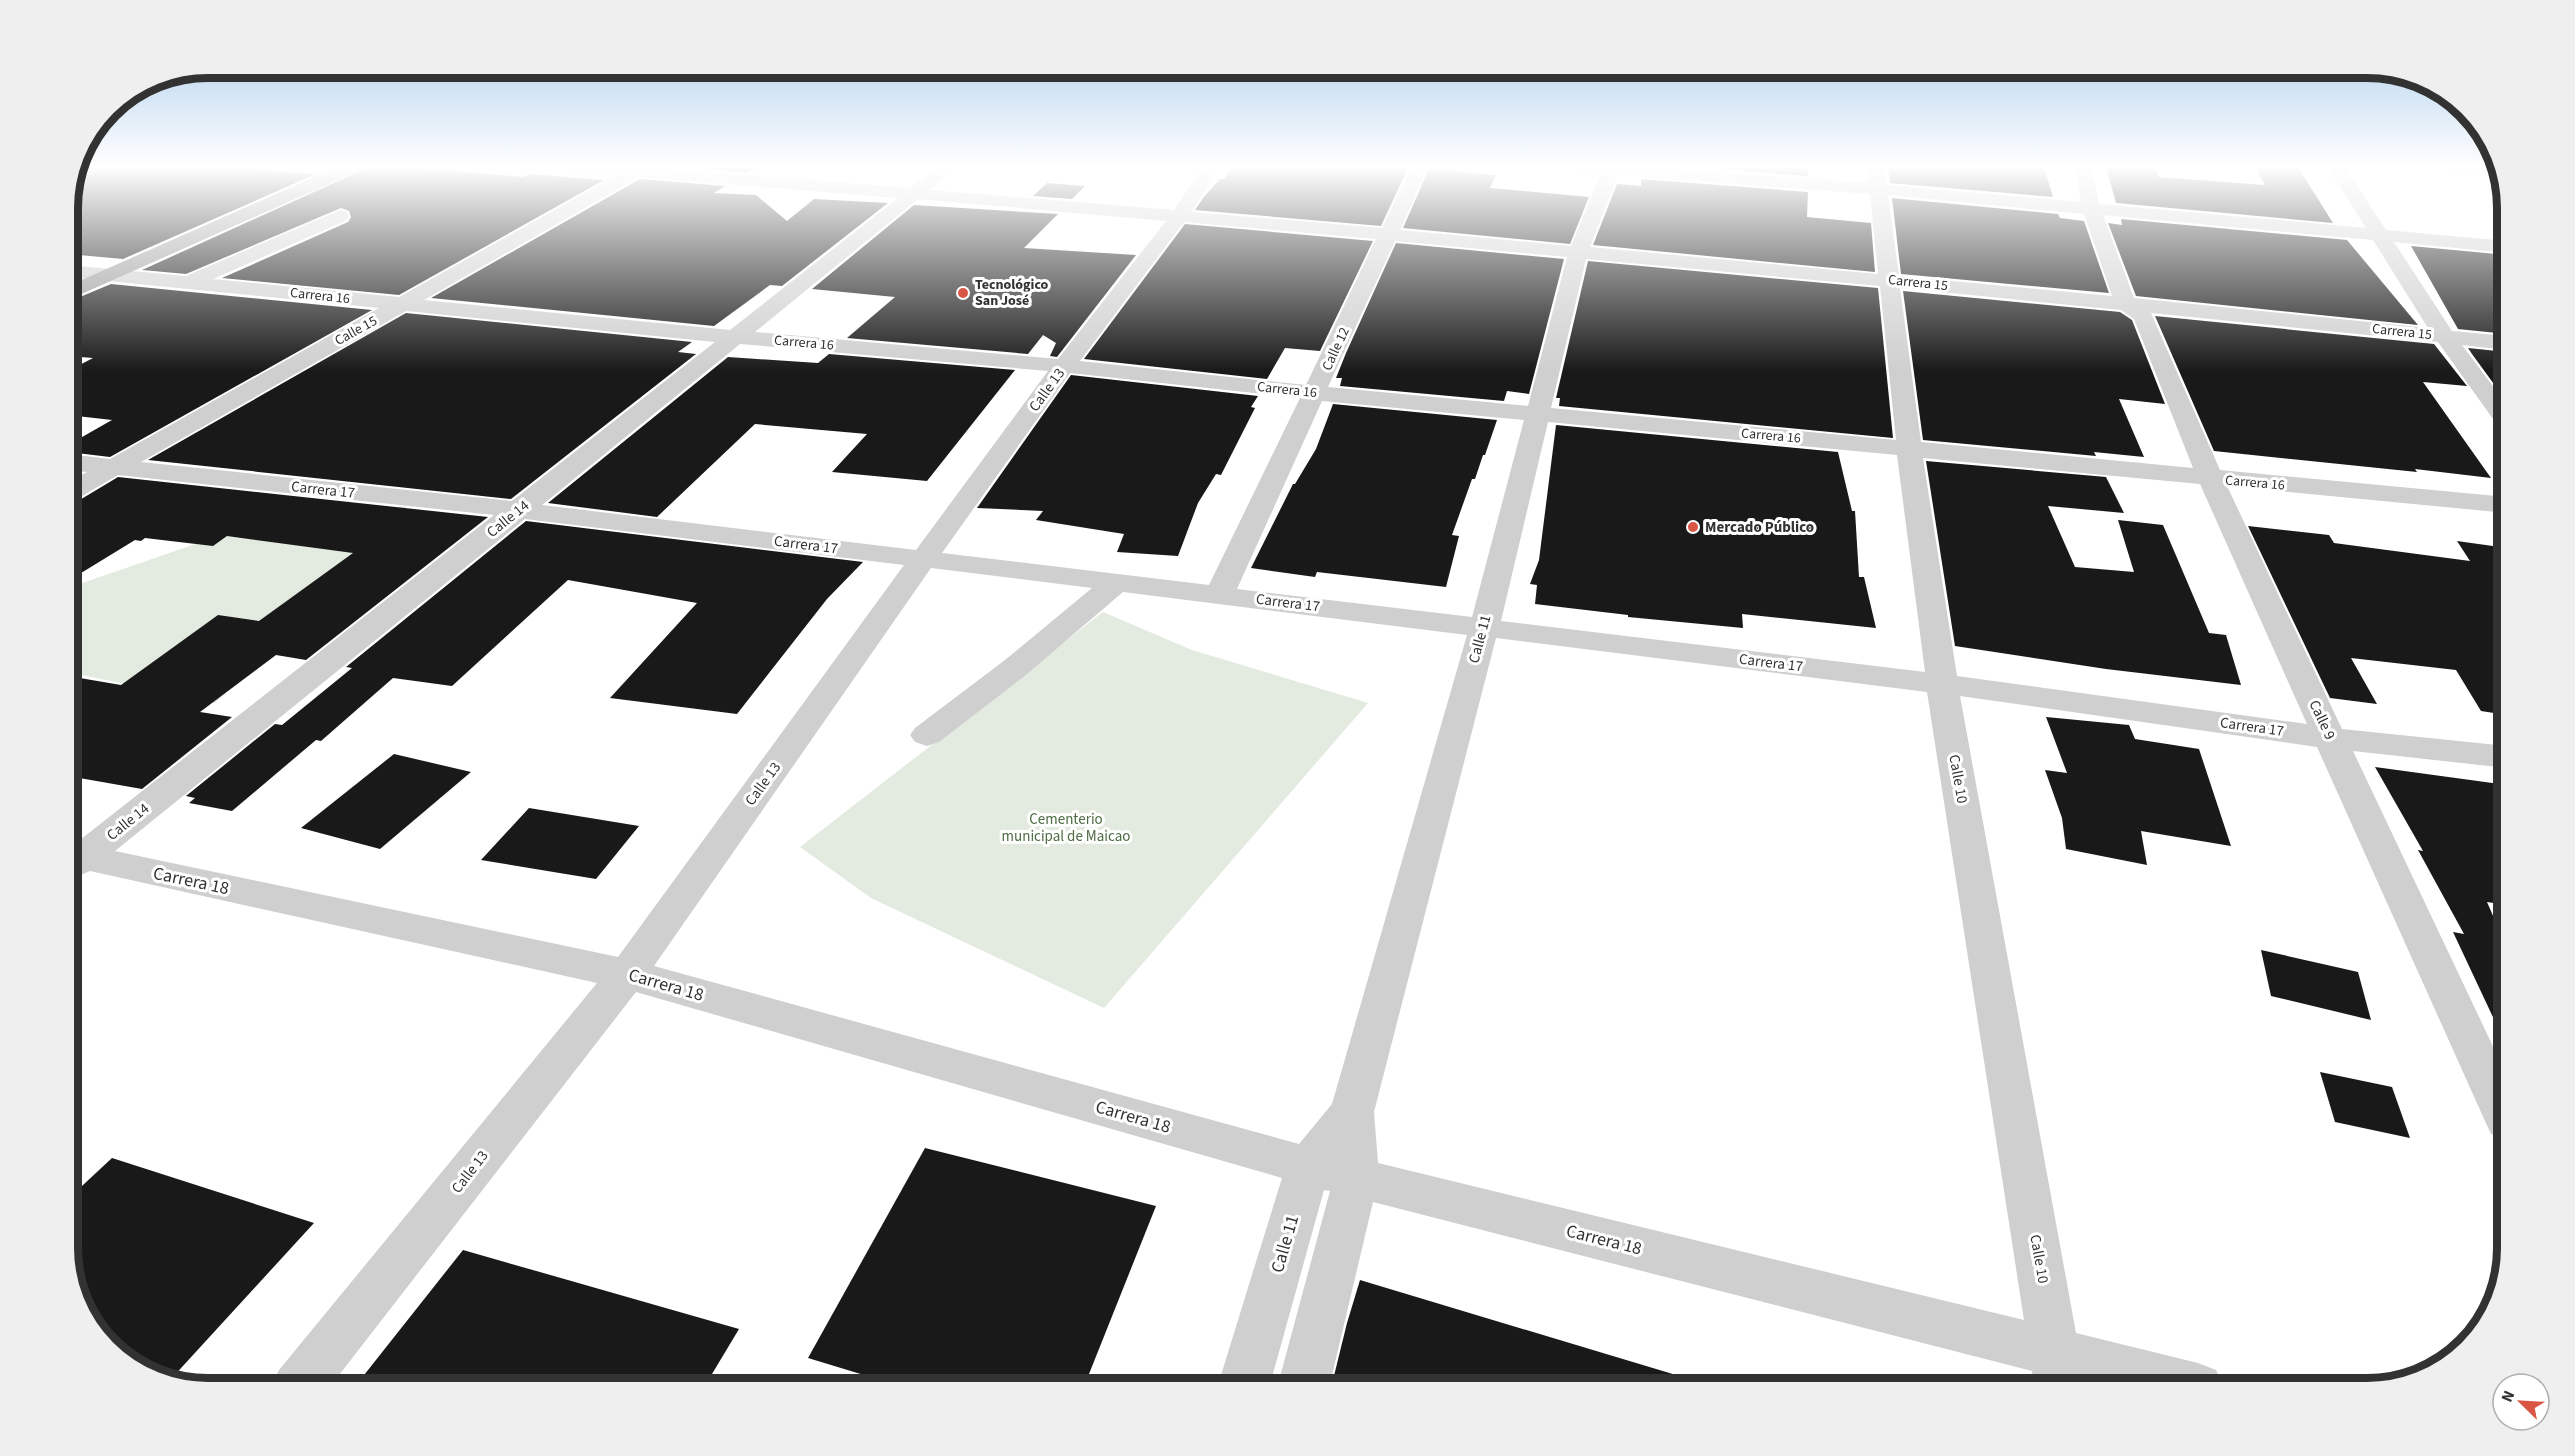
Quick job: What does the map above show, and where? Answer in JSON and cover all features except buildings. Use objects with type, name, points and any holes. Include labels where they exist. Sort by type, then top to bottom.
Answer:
[{"type":"highway","points":[[78,289],[200,235]]},
{"type":"street","points":[[190,282],[297,235]]},
{"type":"street","name":"Calle 15","points":[[78,487],[525,235]]},
{"type":"street","name":"Calle 14","points":[[78,857],[864,235]]},
{"type":"street","name":"Calle 13","points":[[306,1378],[627,974],[1064,366],[1164,235]]},
{"type":"street","name":"Carrera 15","points":[[1390,235],[2139,302],[2497,343]]},
{"type":"street","name":"Calle 12","points":[[1219,595],[1390,235]]},
{"type":"street","name":"Calle 11","points":[[1305,1378],[1356,1178],[1352,1112],[1484,628],[1578,252],[1585,235]]},
{"type":"street","name":"Calle 10","points":[[1884,235],[1909,449],[1942,684],[2058,1371]]},
{"type":"street","name":"Calle 9","points":[[2105,235],[2139,302],[2210,478],[2497,1099]]},
{"type":"street","points":[[2381,235],[2497,246]]},
{"type":"street","points":[[2381,235],[2445,337],[2497,407]]},
{"type":"street","name":"Carrera 16","points":[[78,273],[736,337],[1064,366],[1315,393],[2497,504]]},
{"type":"street","name":"Carrera 17","points":[[78,463],[518,510],[1118,582],[1942,684],[2331,738],[2497,756]]},
{"type":"street","points":[[927,735],[1007,675],[1118,582]]},
{"type":"street","name":"Carrera 18","points":[[78,862],[627,974],[1308,1166],[2058,1371],[2112,1378]]},
{"type":"street","name":"Calle 11","points":[[1246,1378],[1308,1166],[1352,1112]]},
{"type":"green space","points":[[407,506],[215,703],[78,674],[78,585],[236,530]]},
{"type":"green space","name":"Cementerio municipal de Maicao","points":[[1103,612],[1192,650],[1368,703],[1104,1008],[871,898],[800,847]]},
{"type":"place","name":"Tecnológico San José","points":[[963,293]]},
{"type":"place","name":"Mercado Público","points":[[1693,527]]}]
